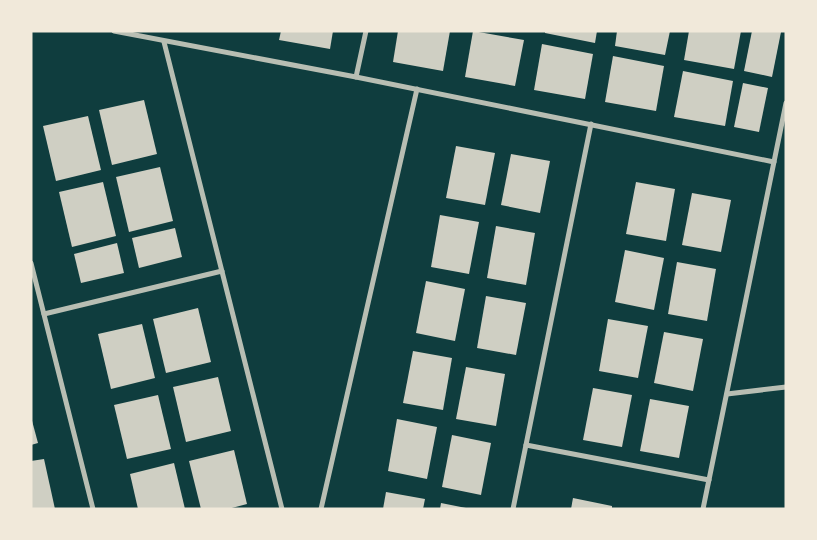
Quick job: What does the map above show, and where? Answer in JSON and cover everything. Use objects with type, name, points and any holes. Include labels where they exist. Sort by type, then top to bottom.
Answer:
[{"type":"street","points":[[114,31],[417,89],[774,162]]},
{"type":"street","points":[[356,77],[366,31]]},
{"type":"street","points":[[164,42],[282,509]]},
{"type":"street","points":[[321,509],[417,89]]},
{"type":"street","points":[[703,509],[786,103]]},
{"type":"street","points":[[513,509],[590,124]]},
{"type":"street","points":[[31,264],[93,509]]},
{"type":"street","points":[[44,314],[222,271]]},
{"type":"street","points":[[727,394],[786,387]]},
{"type":"street","points":[[526,445],[709,480]]},
{"type":"building","points":[[281,31],[333,31],[330,49],[279,40]]},
{"type":"building","points":[[398,31],[450,31],[443,71],[393,62]]},
{"type":"building","points":[[473,31],[524,40],[515,86],[465,77]]},
{"type":"building","points":[[545,31],[597,31],[595,43],[545,33]]},
{"type":"building","points":[[617,31],[670,31],[665,55],[615,46]]},
{"type":"building","points":[[689,31],[741,31],[734,69],[684,60]]},
{"type":"building","points":[[752,31],[781,32],[772,77],[744,71]]},
{"type":"building","points":[[542,44],[593,54],[585,99],[534,90]]},
{"type":"building","points":[[613,56],[664,66],[656,111],[605,102]]},
{"type":"building","points":[[683,71],[733,81],[725,126],[674,117]]},
{"type":"building","points":[[743,83],[768,88],[759,132],[734,127]]},
{"type":"building","points":[[144,100],[157,154],[112,165],[99,110]]},
{"type":"building","points":[[88,116],[101,170],[56,181],[43,126]]},
{"type":"building","points":[[456,146],[495,153],[485,205],[446,198]]},
{"type":"building","points":[[511,154],[550,161],[540,213],[501,205]]},
{"type":"building","points":[[160,167],[173,221],[129,232],[116,177]]},
{"type":"building","points":[[103,182],[116,236],[72,247],[59,192]]},
{"type":"building","points":[[636,182],[675,189],[666,241],[626,234]]},
{"type":"building","points":[[692,193],[731,200],[721,252],[682,245]]},
{"type":"building","points":[[440,215],[479,222],[469,274],[431,267]]},
{"type":"building","points":[[496,226],[535,233],[526,285],[487,278]]},
{"type":"building","points":[[175,228],[182,257],[139,268],[132,238]]},
{"type":"building","points":[[117,243],[124,273],[81,283],[74,254]]},
{"type":"building","points":[[625,250],[664,258],[654,310],[615,302]]},
{"type":"building","points":[[677,262],[716,269],[707,321],[668,314]]},
{"type":"building","points":[[426,281],[465,289],[455,341],[416,333]]},
{"type":"building","points":[[486,296],[526,303],[516,355],[477,348]]},
{"type":"building","points":[[198,308],[211,362],[166,373],[153,319]]},
{"type":"building","points":[[608,319],[648,326],[638,378],[599,371]]},
{"type":"building","points":[[142,324],[155,378],[111,389],[98,334]]},
{"type":"building","points":[[664,332],[703,339],[693,391],[654,383]]},
{"type":"building","points":[[413,351],[452,358],[443,410],[403,403]]},
{"type":"building","points":[[466,367],[505,374],[496,426],[456,419]]},
{"type":"building","points":[[218,377],[231,431],[186,442],[173,387]]},
{"type":"building","points":[[593,388],[632,395],[622,447],[583,440]]},
{"type":"building","points":[[158,395],[171,449],[127,459],[114,405]]},
{"type":"building","points":[[650,399],[689,406],[679,458],[640,451]]},
{"type":"building","points":[[31,417],[38,443],[31,445]]},
{"type":"building","points":[[397,419],[437,427],[427,479],[388,471]]},
{"type":"building","points":[[452,435],[491,443],[481,495],[442,487]]},
{"type":"building","points":[[234,450],[247,504],[228,509],[201,509],[189,461]]},
{"type":"building","points":[[44,459],[55,509],[31,509],[31,461]]},
{"type":"building","points":[[174,463],[185,509],[138,509],[130,474]]},
{"type":"building","points":[[386,492],[425,499],[423,509],[383,509]]},
{"type":"building","points":[[573,498],[612,506],[612,509],[571,509]]},
{"type":"building","points":[[441,503],[466,508],[466,509],[440,509]]}]
